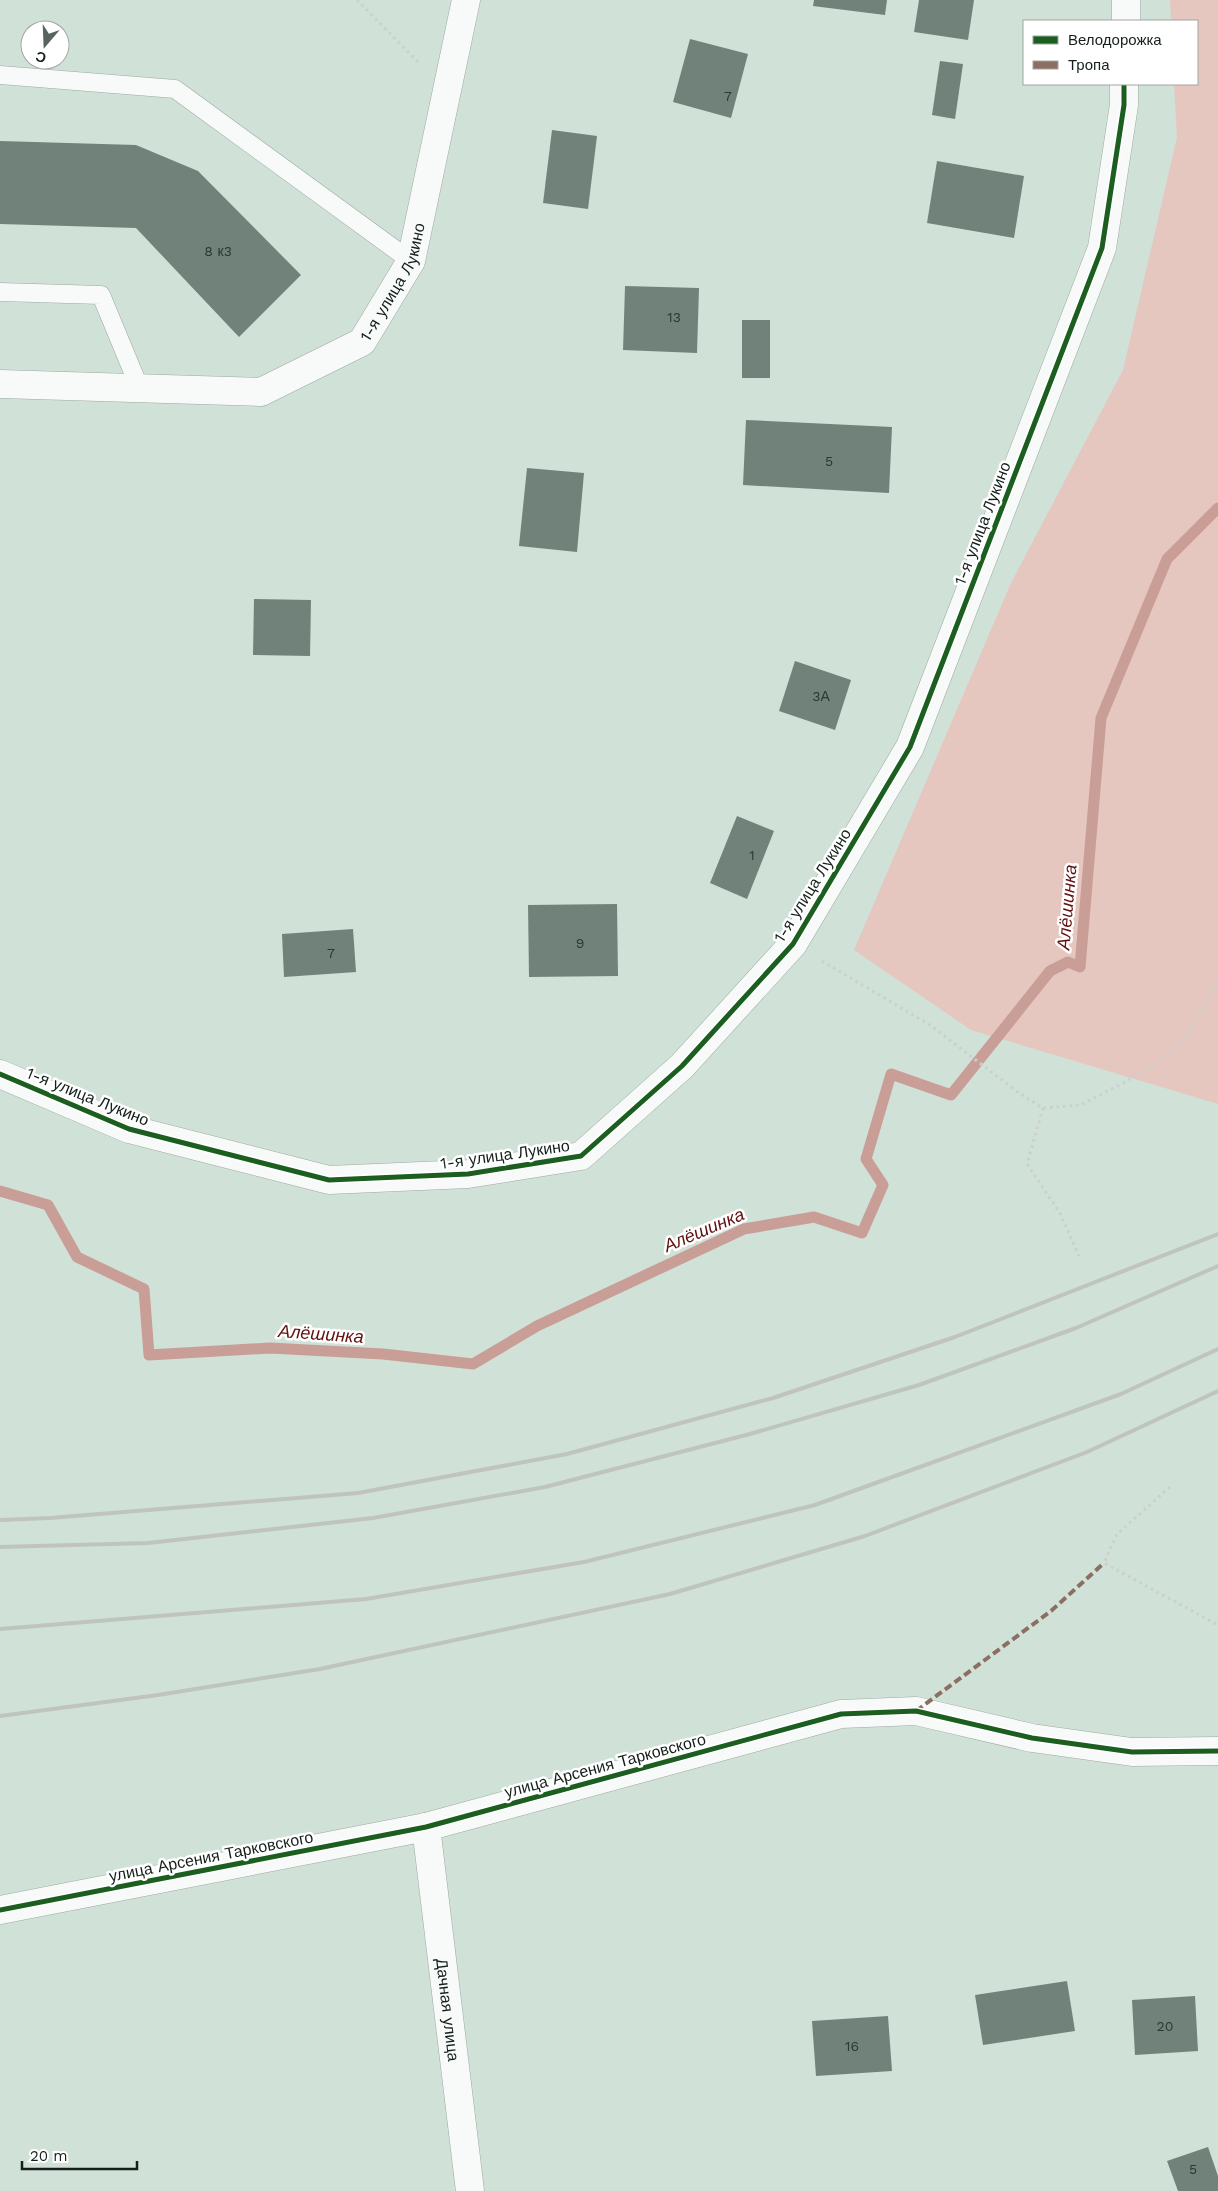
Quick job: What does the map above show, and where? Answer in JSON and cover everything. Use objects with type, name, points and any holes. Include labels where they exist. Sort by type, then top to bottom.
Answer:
[{"type":"street","name":"1-я улица Лукино","points":[[0,384],[261,392],[362,342],[411,261],[466,0]]},
{"type":"street","points":[[1126,0],[1126,20]]},
{"type":"street","name":"1-я улица Лукино","points":[[0,1074],[129,1129],[329,1180],[468,1174],[581,1156],[682,1066],[793,944],[910,747],[1102,248],[1124,105],[1124,85]]},
{"type":"street","name":"улица Арсения Тарковского","points":[[0,1910],[426,1827],[841,1714],[916,1710],[1032,1738],[1132,1752],[1218,1751]]},
{"type":"street","name":"Дачная улица","points":[[426,1827],[470,2191]]},
{"type":"lane","points":[[0,75],[176,89],[411,261]]},
{"type":"lane","points":[[0,292],[101,295],[140,389]]},
{"type":"path","points":[[357,0],[446,90]]},
{"type":"path","points":[[793,944],[930,1025],[1019,1093],[1044,1108],[1081,1105],[1149,1069],[1185,1040],[1218,979]]},
{"type":"path","points":[[1044,1108],[1026,1164],[1060,1213],[1079,1256]]},
{"type":"path","points":[[1170,1487],[1117,1534],[1104,1564],[1218,1625]]},
{"type":"shaded area","points":[[1170,0],[1218,0],[1218,1104],[971,1030],[854,950],[1011,583],[1123,370],[1177,137],[1174,85],[1198,85],[1198,20],[1171,20]]},
{"type":"building","points":[[814,0],[887,0],[885,15],[813,6]]},
{"type":"building","points":[[919,0],[974,0],[968,40],[914,32]]},
{"type":"building","points":[[690,39],[748,54],[731,118],[673,102]]},
{"type":"building","points":[[940,61],[963,64],[955,119],[932,115]]},
{"type":"building","points":[[552,130],[597,136],[588,209],[543,203]]},
{"type":"building","points":[[0,141],[136,145],[198,171],[301,275],[239,337],[136,228],[0,224]]},
{"type":"building","points":[[937,161],[1024,176],[1014,238],[927,223]]},
{"type":"building","points":[[625,286],[699,288],[697,353],[623,350]]},
{"type":"building","points":[[742,320],[770,320],[770,378],[742,378]]},
{"type":"building","points":[[746,420],[892,427],[889,493],[743,485]]},
{"type":"building","points":[[527,468],[584,473],[577,552],[519,546]]},
{"type":"building","points":[[254,599],[311,600],[310,656],[253,655]]},
{"type":"building","points":[[795,661],[851,680],[835,730],[779,711]]},
{"type":"building","points":[[737,816],[774,831],[747,899],[710,883]]},
{"type":"building","points":[[617,904],[618,976],[529,977],[528,905]]},
{"type":"building","points":[[353,929],[356,972],[284,977],[282,934]]},
{"type":"building","points":[[1067,1981],[1075,2031],[983,2045],[975,1995]]},
{"type":"building","points":[[1195,1996],[1198,2051],[1135,2055],[1132,2000]]},
{"type":"building","points":[[888,2016],[892,2071],[816,2076],[812,2021]]},
{"type":"building","points":[[1208,2147],[1218,2176],[1218,2191],[1178,2191],[1167,2161]]},
{"type":"waterway","name":"Алёшинка","points":[[0,1191],[48,1205],[77,1257],[144,1289],[149,1355],[270,1348],[383,1354],[473,1364],[537,1326],[744,1229],[814,1217],[862,1233],[883,1185],[866,1159],[891,1074],[951,1095],[1050,971],[1068,962],[1080,967],[1101,718],[1167,559],[1218,508]]},
{"type":"railway","points":[[0,1520],[50,1518],[358,1493],[567,1454],[773,1398],[955,1337],[1218,1234]]},
{"type":"railway","points":[[0,1547],[148,1543],[373,1518],[545,1487],[750,1434],[919,1385],[1076,1328],[1218,1266]]},
{"type":"railway","points":[[0,1629],[366,1599],[584,1562],[815,1505],[1121,1394],[1218,1349]]},
{"type":"railway","points":[[0,1716],[158,1695],[320,1669],[670,1594],[865,1536],[1087,1452],[1218,1391]]},
{"type":"marked path","points":[[916,1711],[1051,1611],[1104,1563]]},
{"type":"cycle path","points":[[0,1074],[129,1129],[329,1180],[468,1174],[581,1156],[682,1066],[793,944],[910,747],[1102,248],[1124,105],[1124,85]]},
{"type":"cycle path","points":[[0,1910],[426,1827],[841,1714],[916,1711],[1032,1738],[1132,1752],[1218,1751]]}]
